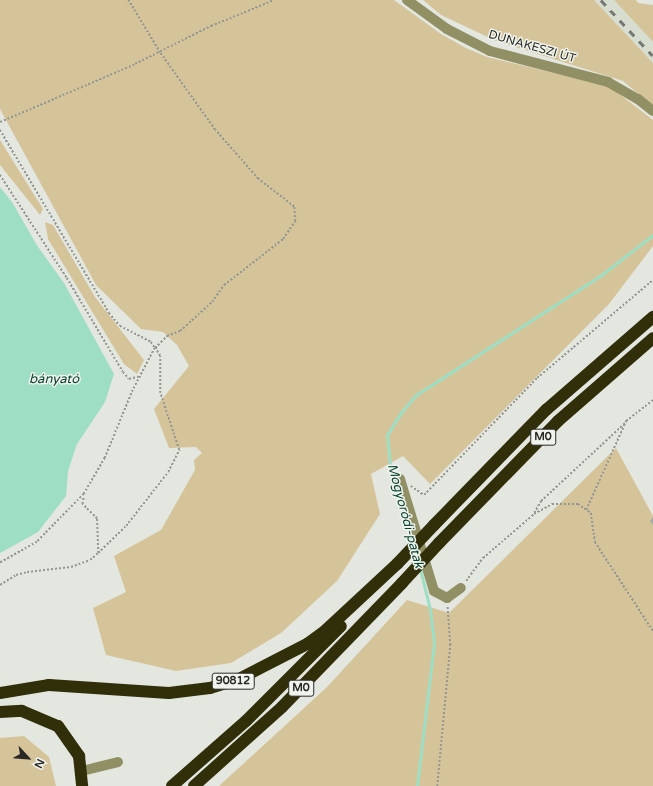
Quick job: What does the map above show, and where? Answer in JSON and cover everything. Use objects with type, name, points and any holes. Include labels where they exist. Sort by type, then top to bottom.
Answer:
[{"type":"highway","name":"M0","points":[[172,786],[272,695],[546,410],[653,317]]},
{"type":"highway","name":"M0","points":[[194,786],[282,707],[558,421],[653,338]]},
{"type":"highway","name":"90812","points":[[0,693],[49,685],[169,693],[210,688],[237,680],[307,644],[397,564]]},
{"type":"highway","points":[[0,712],[22,712],[58,726],[79,756],[82,770],[82,786]]},
{"type":"street","name":"DUNAKESZI ÚT","points":[[407,0],[447,29],[490,51],[608,82],[638,99],[653,111]]},
{"type":"street","points":[[400,479],[434,591],[447,598],[460,588]]},
{"type":"street","points":[[82,770],[118,762]]},
{"type":"path","points":[[0,563],[37,542],[84,494],[105,458],[155,348],[167,336],[180,331],[212,302],[224,285],[283,239],[295,221],[294,208],[258,179],[215,130],[160,53],[128,0]]},
{"type":"path","points":[[0,122],[160,53],[211,26],[274,0]]},
{"type":"path","points":[[0,130],[109,312],[120,326],[151,342],[160,356],[160,393],[179,450],[168,472],[135,514],[90,560],[71,567],[27,572],[16,575],[0,585]]},
{"type":"path","points":[[0,175],[67,278],[123,372],[129,379],[141,376]]},
{"type":"path","points":[[400,479],[424,495],[537,378],[653,280]]},
{"type":"path","points":[[534,514],[541,501],[626,421],[653,400]]},
{"type":"path","points":[[586,510],[626,421]]},
{"type":"path","points":[[84,494],[82,504],[97,519],[98,553]]},
{"type":"path","points":[[460,588],[483,558],[534,514],[552,504],[578,504],[586,510],[593,519],[595,542],[653,631]]},
{"type":"path","points":[[437,786],[450,645],[447,598]]},
{"type":"shaded area","points":[[0,0],[394,0],[441,34],[466,48],[487,57],[609,86],[653,120],[653,246],[609,304],[430,484],[403,456],[371,474],[380,514],[337,581],[281,633],[231,663],[176,671],[106,655],[93,608],[126,592],[114,556],[161,530],[195,470],[194,460],[202,453],[196,447],[169,448],[154,409],[189,366],[177,345],[163,332],[141,329],[96,285],[0,109]]},
{"type":"shaded area","points":[[423,0],[594,0],[653,63],[653,106],[623,81],[494,40],[441,15]]},
{"type":"shaded area","points":[[594,0],[614,0],[653,42],[653,63]]},
{"type":"shaded area","points":[[614,0],[636,0],[638,3],[653,5],[653,42]]},
{"type":"shaded area","points":[[0,140],[43,209],[40,215],[0,165]]},
{"type":"shaded area","points":[[45,222],[53,225],[95,297],[144,360],[137,374],[124,364],[48,239]]},
{"type":"shaded area","points":[[616,448],[653,516],[653,786],[219,786],[327,687],[407,600],[449,613]]},
{"type":"shaded area","points":[[24,736],[49,757],[56,786],[0,786],[0,738]]},
{"type":"water","name":"bányató","points":[[0,187],[12,202],[38,247],[64,283],[114,374],[105,402],[77,444],[68,471],[66,496],[38,532],[0,553]]},
{"type":"waterway","name":"Mogyoródi-patak","points":[[400,497],[390,467],[387,435],[400,414],[416,395],[600,276],[653,235]]},
{"type":"waterway","name":"Mogyoródi-patak","points":[[402,503],[413,543]]},
{"type":"waterway","name":"Mogyoródi-patak","points":[[417,786],[434,643],[430,610],[420,569]]},
{"type":"railway","points":[[601,0],[653,56]]}]
